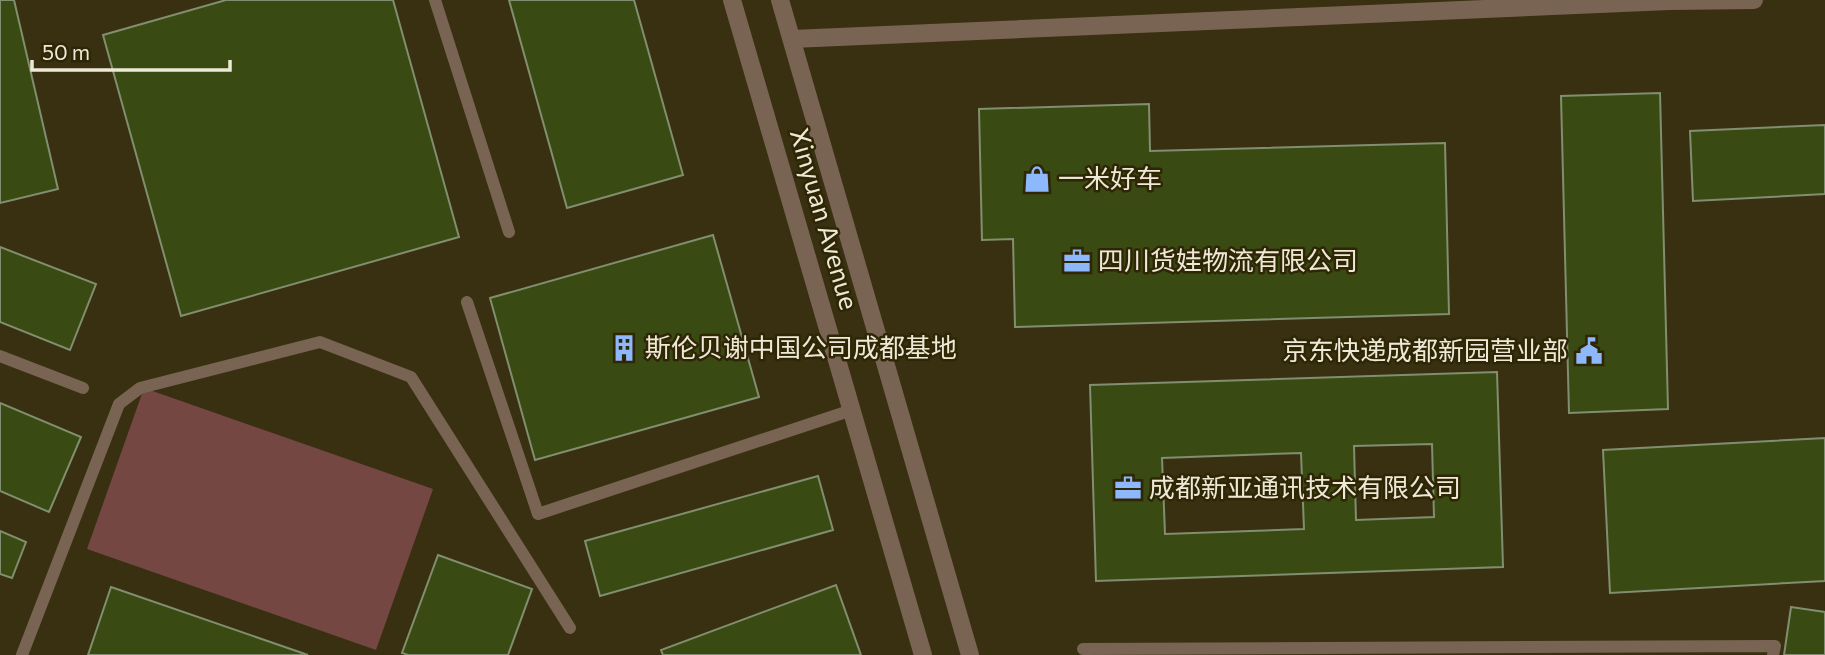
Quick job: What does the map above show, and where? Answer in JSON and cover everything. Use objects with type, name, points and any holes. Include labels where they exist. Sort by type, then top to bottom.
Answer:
[{"type":"street","name":"Xinyuan Avenue","points":[[732,0],[923,655]]},
{"type":"street","name":"Xinyuan Avenue","points":[[780,0],[970,655]]},
{"type":"street","points":[[792,39],[1669,1],[1754,0]]},
{"type":"lane","points":[[435,0],[509,232]]},
{"type":"lane","points":[[467,302],[538,514],[852,410]]},
{"type":"lane","points":[[22,655],[119,404],[140,388],[320,342],[411,377],[570,628]]},
{"type":"lane","points":[[0,356],[83,388]]},
{"type":"lane","points":[[1083,649],[1775,646],[1773,655]]},
{"type":"shaded area","points":[[144,388],[433,489],[376,650],[87,549]]},
{"type":"building","points":[[0,0],[14,0],[58,189],[0,203]]},
{"type":"building","points":[[226,0],[393,0],[459,237],[181,316],[103,35]]},
{"type":"building","points":[[509,0],[634,0],[683,175],[567,208]]},
{"type":"building","points":[[1660,93],[1668,409],[1569,413],[1561,96]]},
{"type":"building","points":[[1149,104],[1150,151],[1445,143],[1449,314],[1015,327],[1013,239],[982,240],[979,109]]},
{"type":"building","points":[[1825,125],[1825,194],[1693,201],[1690,131]]},
{"type":"building","name":"斯伦贝谢中国公司成都基地","points":[[713,235],[759,397],[535,460],[490,298]]},
{"type":"building","points":[[0,247],[96,284],[70,350],[0,322]]},
{"type":"building","name":"成都新亚通讯技术有限公司","points":[[1497,372],[1503,567],[1096,581],[1090,385]],"holes":[[[1432,444],[1434,517],[1356,520],[1354,446]],[[1301,453],[1304,529],[1165,534],[1162,458]]]},
{"type":"building","points":[[0,403],[81,437],[49,512],[0,491]]},
{"type":"building","points":[[1825,438],[1825,581],[1610,593],[1603,450]]},
{"type":"building","points":[[818,476],[833,530],[600,596],[585,541]]},
{"type":"building","points":[[0,531],[26,542],[12,578],[0,574]]},
{"type":"building","points":[[438,555],[532,589],[508,655],[402,653]]},
{"type":"building","points":[[836,585],[861,655],[663,655],[661,650]]},
{"type":"building","points":[[111,587],[308,655],[88,655]]},
{"type":"building","points":[[1791,607],[1825,612],[1825,655],[1784,655]]},
{"type":"place","name":"一米好车","points":[[1037,179]]},
{"type":"place","name":"四川货娃物流有限公司","points":[[1077,261]]},
{"type":"place","name":"斯伦贝谢中国公司成都基地","points":[[624,348]]},
{"type":"place","name":"京东快递成都新园营业部","points":[[1589,351]]},
{"type":"place","name":"成都新亚通讯技术有限公司","points":[[1128,488]]}]
